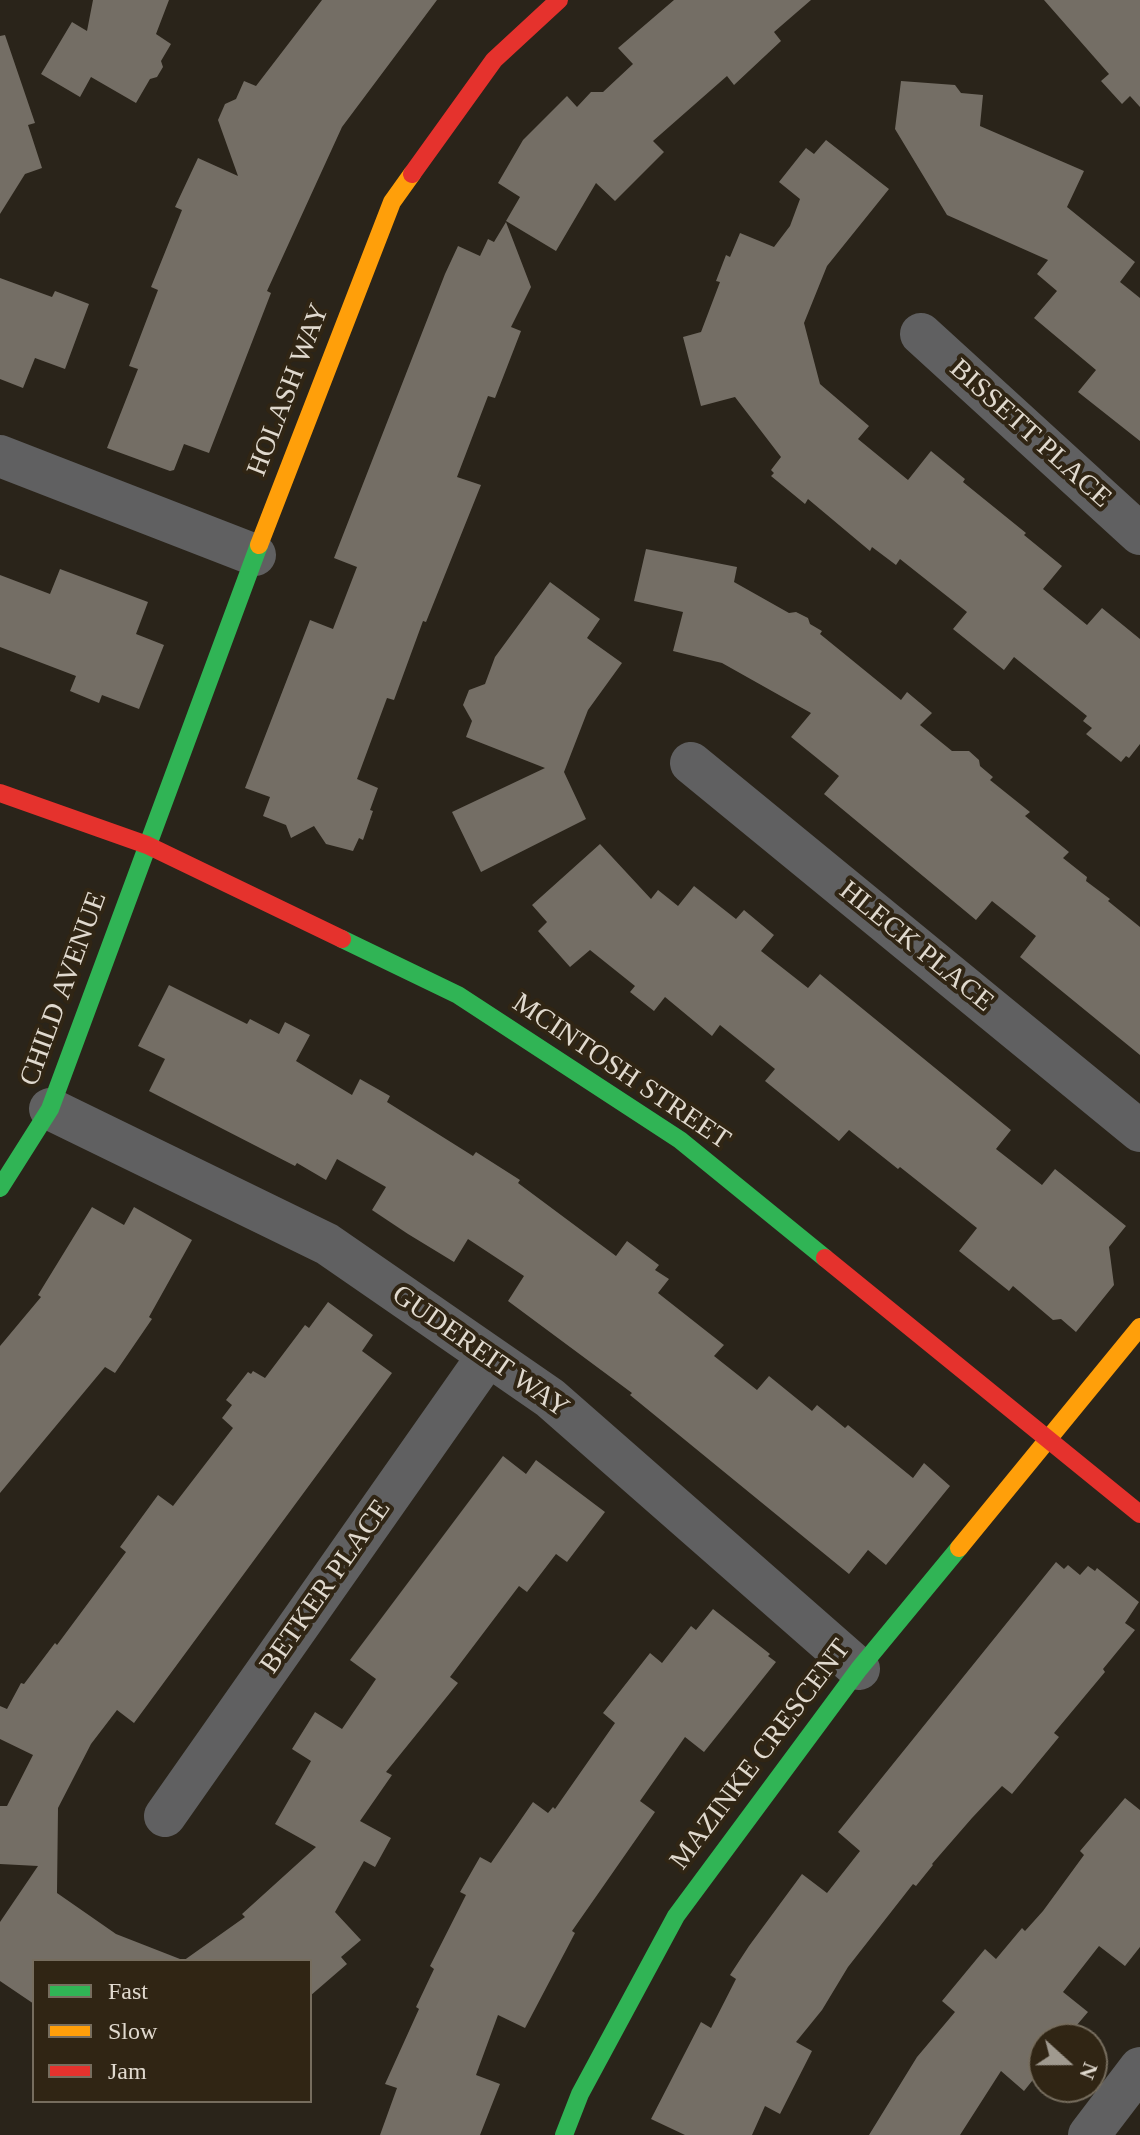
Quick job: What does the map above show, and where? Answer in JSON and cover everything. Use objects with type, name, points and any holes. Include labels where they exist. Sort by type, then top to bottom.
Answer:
[{"type":"street","name":"HOLASH WAY","points":[[147,845],[392,202],[494,60],[559,0]]},
{"type":"street","name":"BISSETT PLACE","points":[[921,334],[1140,534]]},
{"type":"street","points":[[0,456],[255,555]]},
{"type":"street","name":"HLECK PLACE","points":[[691,763],[1140,1131]]},
{"type":"street","name":"MCINTOSH STREET","points":[[0,793],[147,845],[458,995],[667,1132],[1140,1514]]},
{"type":"street","name":"CHILD AVENUE","points":[[0,1188],[50,1109],[147,845]]},
{"type":"street","name":"GUDEREIT WAY","points":[[50,1109],[327,1244],[550,1398],[859,1669]]},
{"type":"street","name":"MAZINKE CRESCENT","points":[[564,2135],[580,2094],[676,1916],[859,1669],[1140,1327]]},
{"type":"street","name":"BETKER PLACE","points":[[165,1816],[487,1357]]},
{"type":"street","points":[[1089,2135],[1140,2068]]},
{"type":"building","points":[[93,0],[169,0],[156,34],[171,44],[161,61],[163,67],[157,77],[150,79],[136,103],[91,77],[80,97],[41,74],[72,22],[87,31]]},
{"type":"building","points":[[322,0],[437,0],[342,127],[267,291],[271,293],[209,453],[184,444],[174,470],[170,471],[107,448],[138,369],[129,366],[158,290],[151,287],[182,210],[175,207],[198,158],[238,176],[218,120],[225,104],[236,99],[244,81],[256,86]]},
{"type":"building","points":[[674,0],[811,0],[774,32],[781,41],[734,85],[727,76],[653,141],[664,152],[615,201],[596,183],[556,251],[506,221],[520,197],[498,183],[523,140],[567,96],[577,107],[591,92],[603,92],[633,64],[618,48]]},
{"type":"building","points":[[1044,0],[1140,0],[1140,107],[1130,96],[1122,104],[1101,81],[1109,74]]},
{"type":"building","points":[[5,35],[35,123],[28,125],[42,168],[25,174],[0,214],[0,36]]},
{"type":"building","points":[[901,81],[955,85],[961,93],[983,95],[980,126],[1084,171],[1067,207],[1135,262],[1120,282],[1140,298],[1140,441],[1078,392],[1096,370],[1034,318],[1057,291],[1037,274],[1048,260],[947,215],[895,129]]},
{"type":"building","points":[[826,140],[889,189],[827,266],[804,323],[820,384],[869,426],[858,439],[908,480],[931,451],[965,479],[963,482],[1026,533],[1024,535],[1062,566],[1043,589],[1087,625],[1102,608],[1140,639],[1140,744],[1129,758],[1126,756],[1121,762],[1086,734],[1092,728],[1083,721],[1087,716],[1014,657],[1004,670],[953,629],[967,612],[900,559],[896,565],[872,547],[870,551],[808,499],[805,504],[771,476],[774,473],[771,470],[781,457],[735,397],[701,406],[683,337],[701,332],[720,282],[716,281],[726,255],[730,257],[740,233],[774,247],[790,226],[800,199],[779,182],[806,148],[814,154]]},
{"type":"building","points":[[506,222],[531,287],[511,327],[521,331],[495,398],[488,396],[457,477],[481,485],[426,622],[423,621],[394,700],[387,698],[357,779],[378,788],[363,840],[359,838],[353,851],[326,844],[314,826],[291,838],[286,825],[263,816],[270,797],[245,788],[310,620],[333,629],[357,567],[334,558],[445,274],[458,246],[480,256],[488,239],[494,242]]},
{"type":"building","points":[[0,278],[52,297],[55,291],[89,304],[65,369],[35,358],[23,388],[0,379]]},
{"type":"building","points":[[646,549],[737,567],[734,582],[789,613],[796,612],[808,618],[810,624],[822,631],[820,634],[901,700],[907,692],[932,713],[920,725],[952,751],[969,751],[993,777],[990,780],[1030,812],[1025,816],[1069,852],[1063,858],[1140,927],[1140,1055],[1020,957],[1036,936],[992,901],[976,920],[824,794],[839,776],[791,737],[811,713],[722,663],[673,651],[683,612],[634,601]]},
{"type":"building","points":[[60,569],[148,602],[136,634],[164,645],[139,709],[102,695],[99,703],[70,691],[76,676],[0,647],[0,575],[50,594]]},
{"type":"building","points":[[550,582],[600,619],[587,638],[622,663],[588,710],[564,772],[586,819],[481,872],[452,812],[545,768],[466,737],[472,721],[463,705],[469,690],[485,684],[495,657]]},
{"type":"building","points":[[600,844],[651,899],[658,890],[678,906],[694,886],[736,919],[744,910],[774,935],[761,951],[808,988],[820,974],[1011,1130],[996,1149],[1042,1185],[1055,1169],[1126,1226],[1109,1247],[1114,1285],[1076,1332],[1061,1319],[1053,1320],[1013,1286],[1009,1291],[959,1251],[977,1228],[849,1130],[839,1141],[765,1081],[775,1069],[720,1025],[712,1036],[665,997],[654,1011],[630,992],[635,986],[590,950],[570,967],[538,931],[547,922],[532,905]]},
{"type":"building","points":[[169,985],[247,1024],[250,1019],[279,1034],[285,1022],[310,1035],[296,1061],[352,1095],[360,1079],[390,1096],[387,1102],[473,1156],[476,1152],[520,1180],[518,1183],[616,1256],[627,1241],[659,1265],[655,1270],[669,1279],[658,1293],[724,1345],[714,1356],[757,1390],[769,1376],[812,1411],[817,1405],[845,1428],[848,1425],[913,1478],[924,1463],[950,1486],[886,1565],[868,1550],[849,1574],[630,1395],[632,1393],[508,1301],[524,1276],[468,1239],[454,1262],[408,1234],[372,1210],[386,1187],[337,1159],[326,1180],[149,1091],[165,1059],[138,1046]]},
{"type":"building","points":[[92,1207],[124,1225],[134,1207],[192,1240],[149,1317],[152,1319],[115,1373],[105,1367],[0,1493],[0,1346],[41,1297],[38,1295]]},
{"type":"building","points":[[328,1302],[373,1335],[362,1351],[392,1373],[134,1723],[117,1710],[91,1744],[58,1808],[57,1893],[116,1934],[180,1959],[32,1959],[32,2003],[0,1981],[0,1922],[38,1866],[0,1864],[0,1806],[7,1806],[33,1755],[0,1739],[0,1706],[7,1709],[21,1683],[24,1684],[55,1643],[57,1645],[126,1552],[120,1547],[158,1495],[173,1506],[233,1428],[222,1418],[232,1405],[226,1400],[248,1372],[251,1374],[253,1371],[265,1378],[305,1325],[309,1328]]},
{"type":"building","points":[[503,1456],[526,1474],[536,1460],[605,1512],[567,1562],[556,1554],[527,1592],[519,1586],[450,1677],[458,1683],[386,1772],[392,1775],[360,1821],[391,1838],[375,1867],[364,1861],[335,1912],[361,1940],[341,1957],[347,1964],[312,1994],[312,1959],[186,1959],[245,1917],[242,1914],[316,1847],[275,1824],[311,1761],[292,1749],[315,1712],[342,1729],[376,1679],[350,1660]]},
{"type":"building","points":[[1056,1562],[1064,1569],[1068,1565],[1080,1575],[1088,1566],[1095,1571],[1097,1568],[1139,1602],[1125,1623],[1135,1630],[1054,1733],[1059,1737],[1012,1794],[1002,1786],[972,1818],[916,1886],[913,1884],[848,1967],[822,2010],[796,2042],[812,2051],[780,2114],[765,2106],[752,2135],[685,2135],[651,2119],[701,2022],[711,2028],[736,1979],[730,1975],[749,1946],[802,1874],[827,1893],[860,1851],[838,1832]]},
{"type":"building","points":[[713,1609],[776,1662],[704,1752],[685,1737],[640,1801],[655,1812],[572,1931],[575,1933],[525,2028],[498,2015],[476,2075],[500,2084],[480,2135],[380,2135],[397,2088],[385,2084],[419,2009],[416,2007],[434,1969],[430,1966],[466,1895],[460,1892],[480,1857],[491,1863],[533,1802],[548,1813],[553,1807],[555,1809],[615,1723],[603,1713],[650,1653],[662,1663],[691,1626],[696,1630]]},
{"type":"building","points":[[1125,1798],[1140,1810],[1140,1947],[1125,1966],[1099,1946],[1063,1992],[1088,2012],[1079,2023],[1028,2023],[1028,2086],[1024,2091],[1001,2071],[960,2135],[869,2135],[917,2057],[955,2012],[942,2001],[985,1949],[996,1959],[1022,1928],[1025,1931],[1084,1855],[1080,1851]]},
{"type":"traffic: fast","points":[[0,1188],[50,1109],[259,545]]},
{"type":"traffic: fast","points":[[342,939],[458,995],[680,1140],[825,1258]]},
{"type":"traffic: fast","points":[[564,2135],[580,2094],[676,1916],[859,1669],[959,1548]]},
{"type":"traffic: slow","points":[[259,545],[392,202],[412,174]]},
{"type":"traffic: slow","points":[[959,1548],[1140,1327]]},
{"type":"traffic: jam","points":[[412,174],[494,60],[559,0]]},
{"type":"traffic: jam","points":[[0,793],[147,845],[342,939]]},
{"type":"traffic: jam","points":[[825,1258],[1140,1514]]}]
